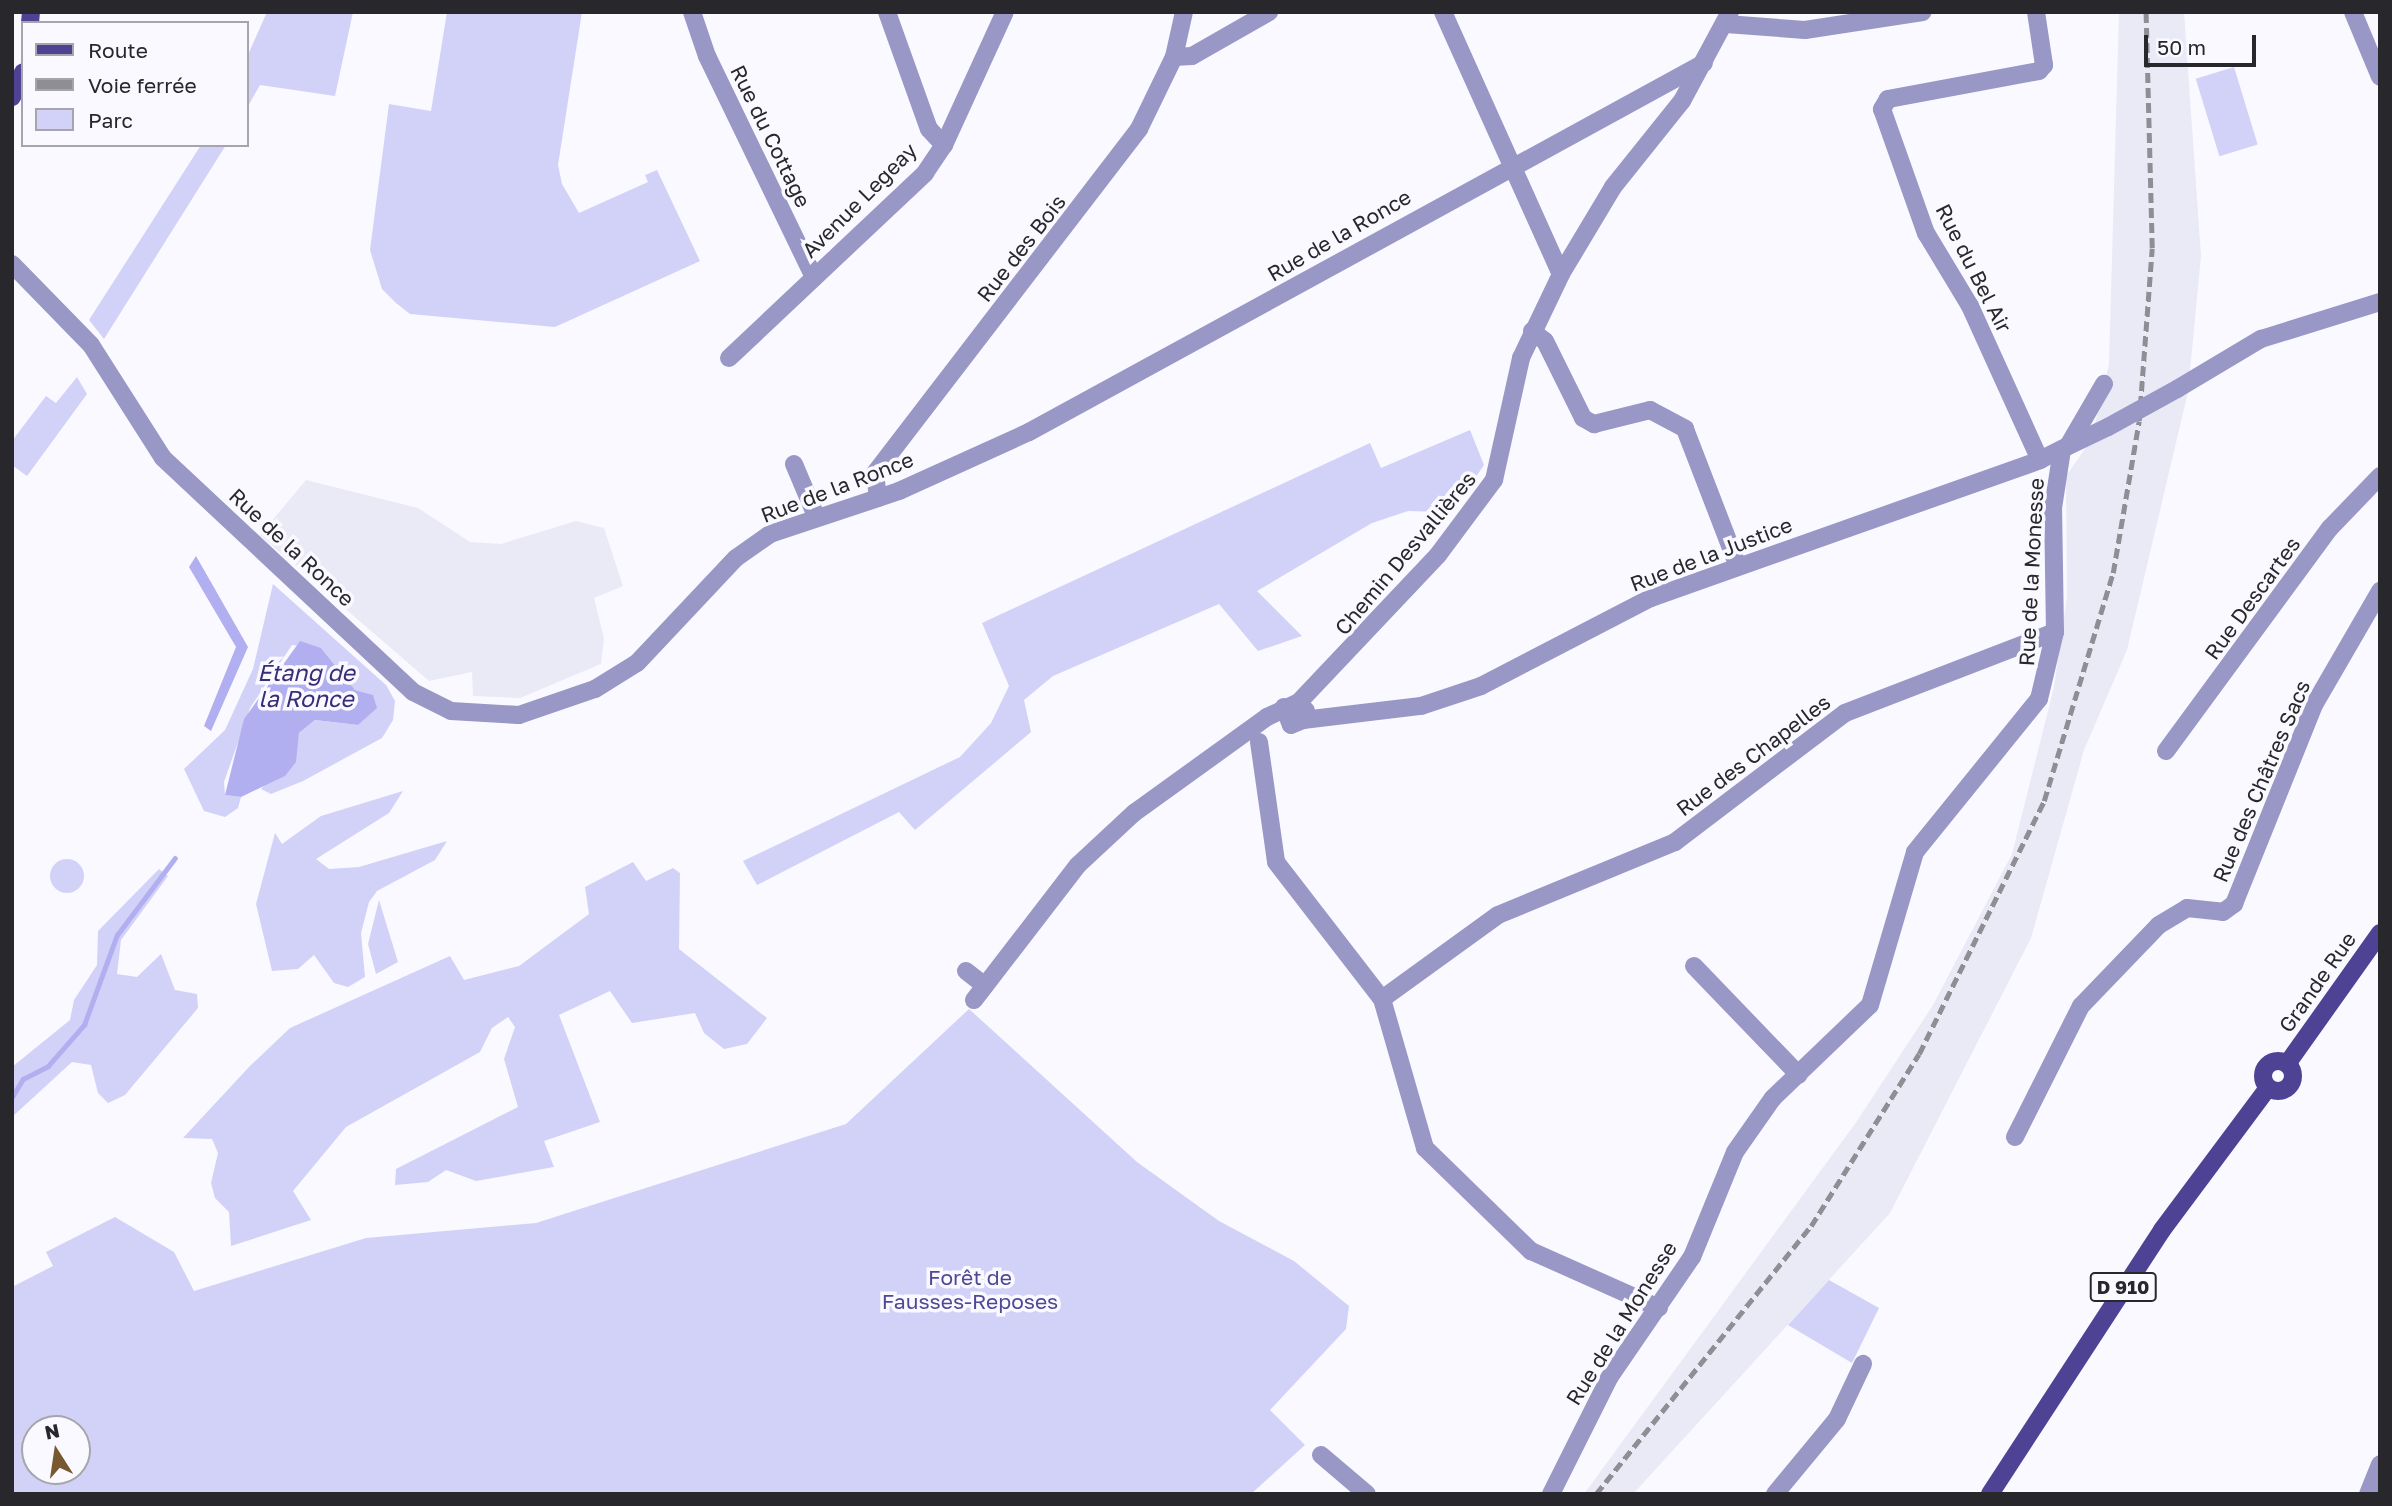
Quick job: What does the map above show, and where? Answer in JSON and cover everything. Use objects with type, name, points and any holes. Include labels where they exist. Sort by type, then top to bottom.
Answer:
[{"type":"main road","points":[[12,97],[21,77]]},
{"type":"main road","name":"Grande Rue","points":[[1990,1494],[2162,1230],[2268,1088],[2282,1091],[2291,1084],[2290,1061],[2379,936]]},
{"type":"street","name":"Rue du Cottage","points":[[692,12],[706,56],[814,277]]},
{"type":"street","points":[[887,12],[929,129],[944,145]]},
{"type":"street","name":"Avenue Legeay","points":[[729,358],[925,173],[944,145],[1005,12]]},
{"type":"street","name":"Rue des Bois","points":[[878,498],[875,473],[1139,129],[1174,57],[1184,12]]},
{"type":"street","points":[[1174,57],[1192,56],[1269,12]]},
{"type":"street","points":[[1443,12],[1508,167],[1561,274]]},
{"type":"street","points":[[1728,18],[1805,30],[1923,12]]},
{"type":"street","name":"Rue du Bel Air","points":[[2036,12],[2044,65],[2039,71],[1888,99],[1882,109],[1926,233],[1970,306],[2040,460]]},
{"type":"street","points":[[2353,12],[2380,77]]},
{"type":"street","name":"Chemin Desvallières","points":[[1289,710],[1438,555],[1494,480],[1532,331],[1561,274],[1613,187],[1704,63],[1728,18]]},
{"type":"street","name":"Rue de la Ronce","points":[[12,264],[91,345],[128,412],[168,463],[413,692],[450,711],[519,715],[595,689],[662,642],[744,552],[816,516],[878,498],[976,457],[1183,352],[1508,167],[1704,63]]},
{"type":"street","name":"Rue de la Justice","points":[[1289,710],[1303,720],[1421,706],[1481,686],[1651,598],[2040,460],[2178,389],[2261,339],[2380,302]]},
{"type":"street","points":[[1532,331],[1545,341],[1583,418],[1594,424],[1650,410],[1685,429],[1738,566]]},
{"type":"street","points":[[2065,448],[2104,384]]},
{"type":"street","name":"Rue de la Monesse","points":[[1551,1494],[1609,1378],[1692,1258],[1735,1152],[1799,1075],[1870,1005],[1915,852],[2039,699],[2055,632],[2052,519],[2065,448]]},
{"type":"street","points":[[794,464],[816,516]]},
{"type":"street","name":"Rue Descartes","points":[[2166,751],[2330,528],[2380,476]]},
{"type":"street","name":"Rue des Châtres Sacs","points":[[2015,1137],[2081,1006],[2159,925],[2187,908],[2223,912],[2235,904],[2314,705],[2380,591]]},
{"type":"street","name":"Rue des Chapelles","points":[[1382,999],[1498,915],[1675,842],[1845,713],[2007,645],[2055,632]]},
{"type":"street","points":[[966,971],[979,993],[1078,865],[1163,789],[1250,740],[1289,710]]},
{"type":"street","points":[[1250,740],[1276,862],[1382,999],[1424,1148],[1531,1251],[1658,1308]]},
{"type":"street","points":[[1695,966],[1799,1075]]},
{"type":"street","points":[[1775,1494],[1837,1419],[1863,1364]]},
{"type":"street","points":[[1321,1455],[1367,1494]]},
{"type":"street","points":[[2368,1494],[2380,1464]]},
{"type":"shaded area","points":[[2119,12],[2184,12],[2201,256],[2188,392],[2127,650],[2084,750],[2031,938],[1890,1213],[1633,1494],[1584,1494],[1857,1121],[1933,1005],[2012,854],[2054,687],[2067,597],[2066,476],[2091,440],[2109,364]]},
{"type":"shaded area","points":[[306,480],[418,508],[470,542],[501,544],[576,521],[604,528],[623,586],[594,598],[604,638],[601,664],[520,698],[473,696],[472,672],[429,681],[260,535]]},
{"type":"green space","points":[[267,12],[353,12],[335,96],[260,85],[248,106],[248,55]]},
{"type":"green space","points":[[447,12],[582,12],[558,165],[562,184],[579,213],[648,182],[645,175],[657,170],[700,261],[555,327],[410,314],[396,303],[382,289],[370,250],[389,104],[431,111]]},
{"type":"green space","points":[[2234,67],[2258,144],[2219,156],[2196,79]]},
{"type":"green space","points":[[200,147],[225,147],[104,339],[89,320]]},
{"type":"green space","points":[[77,377],[87,394],[27,476],[12,465],[12,441],[46,396],[56,403]]},
{"type":"green space","points":[[1470,430],[1484,465],[1458,503],[1442,512],[1408,511],[1372,523],[1257,591],[1302,636],[1258,651],[1219,604],[1053,676],[1024,700],[1031,732],[915,830],[899,812],[757,885],[743,861],[960,757],[991,723],[1009,686],[982,623],[1370,443],[1381,468]]},
{"type":"green space","points":[[273,584],[386,685],[395,701],[393,720],[382,738],[303,781],[271,794],[261,789],[296,752],[299,733],[315,720],[358,725],[369,694],[355,690],[321,648],[292,645],[250,708],[224,782],[225,795],[241,797],[238,808],[225,817],[204,811],[184,769],[225,730],[253,669]]},
{"type":"green space","points":[[403,791],[389,813],[316,859],[329,869],[359,867],[447,841],[435,860],[377,891],[369,902],[361,933],[365,977],[348,987],[334,983],[314,955],[298,969],[272,971],[256,904],[275,833],[282,844],[321,816]]},
{"type":"green space","points":[[67,859],[79,864],[84,876],[79,888],[67,893],[55,888],[50,876],[55,864]]},
{"type":"green space","points":[[633,862],[646,881],[673,868],[680,873],[679,949],[767,1018],[747,1044],[724,1049],[704,1033],[695,1013],[632,1023],[610,991],[559,1015],[600,1122],[544,1141],[554,1167],[476,1181],[446,1170],[428,1182],[395,1185],[396,1169],[518,1107],[504,1059],[515,1027],[508,1017],[492,1028],[480,1052],[346,1127],[293,1191],[311,1220],[231,1246],[229,1212],[215,1198],[211,1183],[218,1153],[212,1139],[183,1138],[249,1067],[290,1028],[450,956],[464,980],[519,966],[589,914],[585,887]]},
{"type":"green space","points":[[159,869],[168,876],[121,940],[117,974],[137,977],[161,954],[175,990],[197,994],[198,1008],[125,1095],[108,1103],[98,1093],[91,1065],[72,1062],[12,1117],[12,1067],[70,1020],[74,1000],[97,965],[98,931]]},
{"type":"green space","points":[[379,900],[398,962],[376,974],[368,944]]},
{"type":"green space","name":"Forêt de Fausses-Reposes","points":[[969,1009],[1137,1162],[1219,1221],[1294,1261],[1349,1306],[1346,1329],[1270,1410],[1305,1445],[1251,1494],[12,1494],[12,1287],[53,1266],[46,1252],[115,1217],[174,1252],[194,1291],[366,1238],[536,1223],[846,1124]]},
{"type":"green space","points":[[1829,1280],[1879,1308],[1852,1363],[1788,1325]]},
{"type":"water","points":[[196,556],[248,647],[211,731],[204,726],[236,647],[189,567]]},
{"type":"water","name":"Étang de la Ronce","points":[[300,641],[321,648],[355,690],[373,695],[377,708],[358,725],[315,720],[299,733],[296,762],[285,776],[241,797],[225,795],[244,719]]},
{"type":"waterway","points":[[12,1097],[23,1079],[48,1066],[84,1025],[117,935],[175,858]]},
{"type":"railway","points":[[1596,1494],[1811,1226],[1919,1054],[2044,801],[2113,573],[2139,421],[2152,248],[2146,12]]}]
